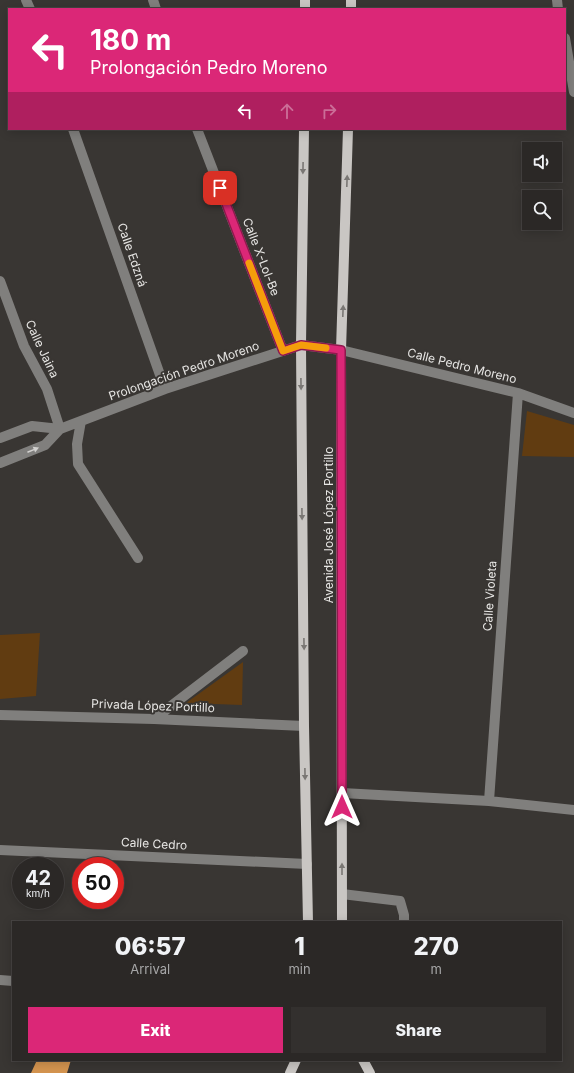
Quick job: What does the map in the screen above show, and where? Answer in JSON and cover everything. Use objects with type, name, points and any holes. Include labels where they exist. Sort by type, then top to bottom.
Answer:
[{"type":"main road","points":[[304,130],[301,345],[304,726],[308,921]]},
{"type":"main road","name":"Avenida José López Portillo","points":[[342,921],[341,350],[348,130]]},
{"type":"main road","points":[[290,1073],[296,1061]]},
{"type":"main road","points":[[364,1061],[370,1073]]},
{"type":"street","points":[[568,45],[574,92]]},
{"type":"street","name":"Calle Edzná","points":[[73,130],[165,389]]},
{"type":"street","name":"Calle X-Lol-Be","points":[[197,130],[283,351]]},
{"type":"street","name":"Calle Jaina","points":[[0,281],[24,346],[47,389],[60,429]]},
{"type":"street","name":"Prolongación Pedro Moreno","points":[[0,464],[45,445],[60,429],[165,389],[301,345],[341,350]]},
{"type":"street","name":"Calle Pedro Moreno","points":[[341,350],[518,393],[574,412]]},
{"type":"street","name":"Calle Violeta","points":[[489,801],[518,393]]},
{"type":"street","points":[[81,421],[77,444],[78,464],[138,558]]},
{"type":"street","name":"Prolongación Pedro Moreno","points":[[0,438],[32,426],[60,429]]},
{"type":"street","points":[[154,719],[243,651]]},
{"type":"street","name":"Privada López Portillo","points":[[0,715],[154,719],[304,726]]},
{"type":"street","points":[[342,793],[489,801],[574,810]]},
{"type":"street","name":"Calle Cedro","points":[[0,850],[307,864]]},
{"type":"street","points":[[342,894],[400,901],[404,921]]},
{"type":"street","points":[[0,980],[12,981]]},
{"type":"shaded area","points":[[527,411],[574,425],[574,457],[522,456]]},
{"type":"shaded area","points":[[40,633],[36,696],[0,699],[0,635]]},
{"type":"shaded area","points":[[243,662],[242,705],[186,703]]},
{"type":"building","points":[[37,1061],[71,1061],[67,1073],[31,1073]]},
{"type":"slow traffic","points":[[249,263],[283,351],[301,345],[326,348]]},
{"type":"route","points":[[220,188],[283,351],[301,345],[341,350],[342,807]]}]
